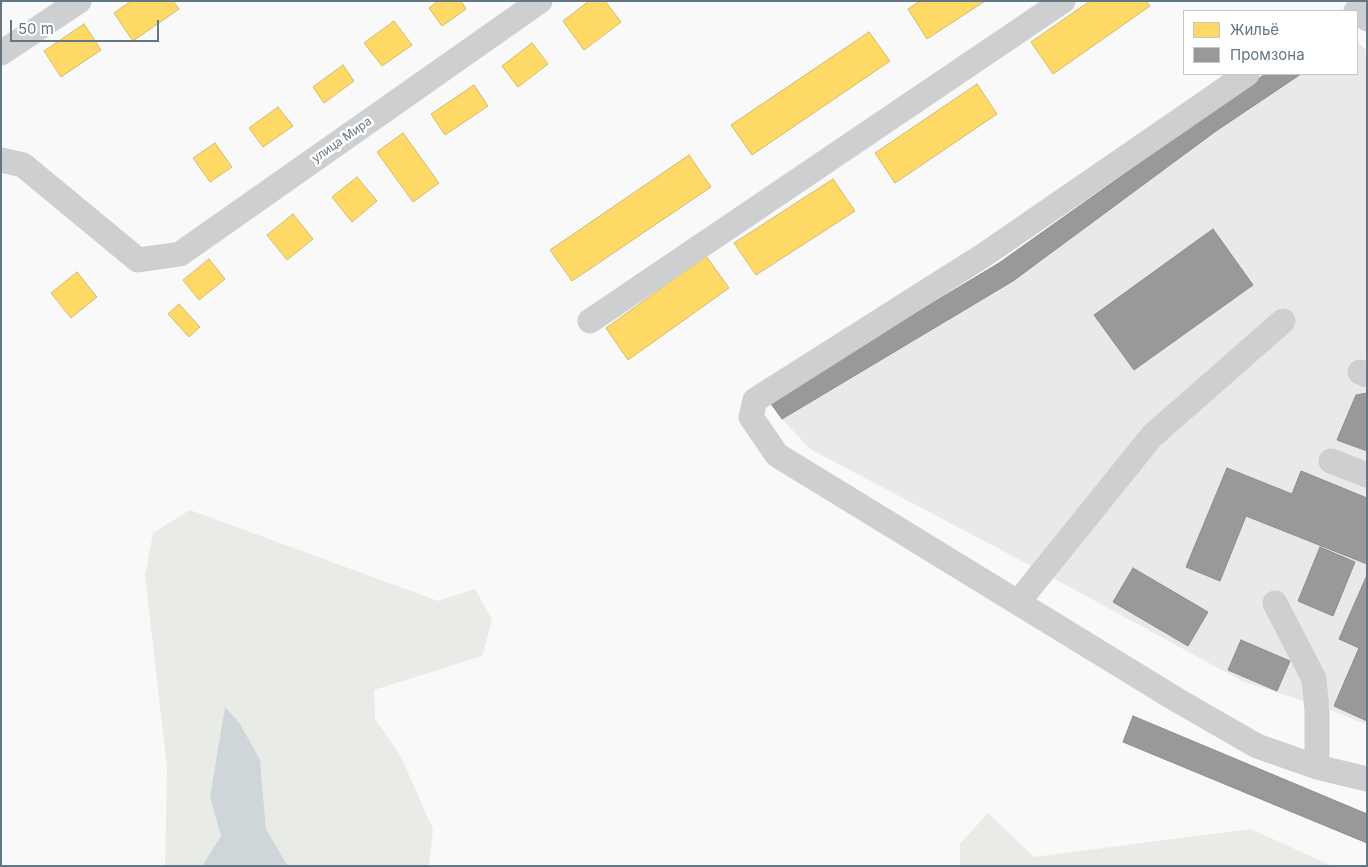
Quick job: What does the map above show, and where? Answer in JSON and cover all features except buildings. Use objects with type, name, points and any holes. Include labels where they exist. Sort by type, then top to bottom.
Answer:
[{"type":"street","points":[[1,52],[79,1]]},
{"type":"street","name":"улица Мира","points":[[1,160],[23,165],[138,260],[180,254],[540,1]]},
{"type":"street","points":[[590,321],[1063,1]]},
{"type":"street","points":[[1246,75],[984,255],[755,400],[751,417],[778,455],[1177,700],[1257,746],[1318,767],[1367,779]]},
{"type":"street","points":[[1019,602],[1152,436],[1283,320]]},
{"type":"street","points":[[1330,461],[1367,475]]},
{"type":"street","points":[[1275,602],[1314,679],[1317,711],[1318,767]]},
{"type":"shaded area","points":[[1358,42],[1367,51],[1367,725],[1331,710],[1242,681],[1020,560],[810,449],[782,419],[1013,281],[1216,131],[1300,75],[1358,75]]},
{"type":"shaded area","points":[[190,510],[438,601],[475,589],[492,620],[482,656],[374,690],[375,719],[400,755],[433,829],[429,866],[288,866],[266,829],[260,760],[210,798],[221,836],[202,866],[165,866],[167,767],[145,576],[153,533]]},
{"type":"shaded area","points":[[225,707],[240,724],[260,760],[266,829],[288,866],[202,866],[221,836],[210,798]]},
{"type":"shaded area","points":[[988,813],[1034,857],[1251,829],[1332,866],[960,866],[960,844]]}]
